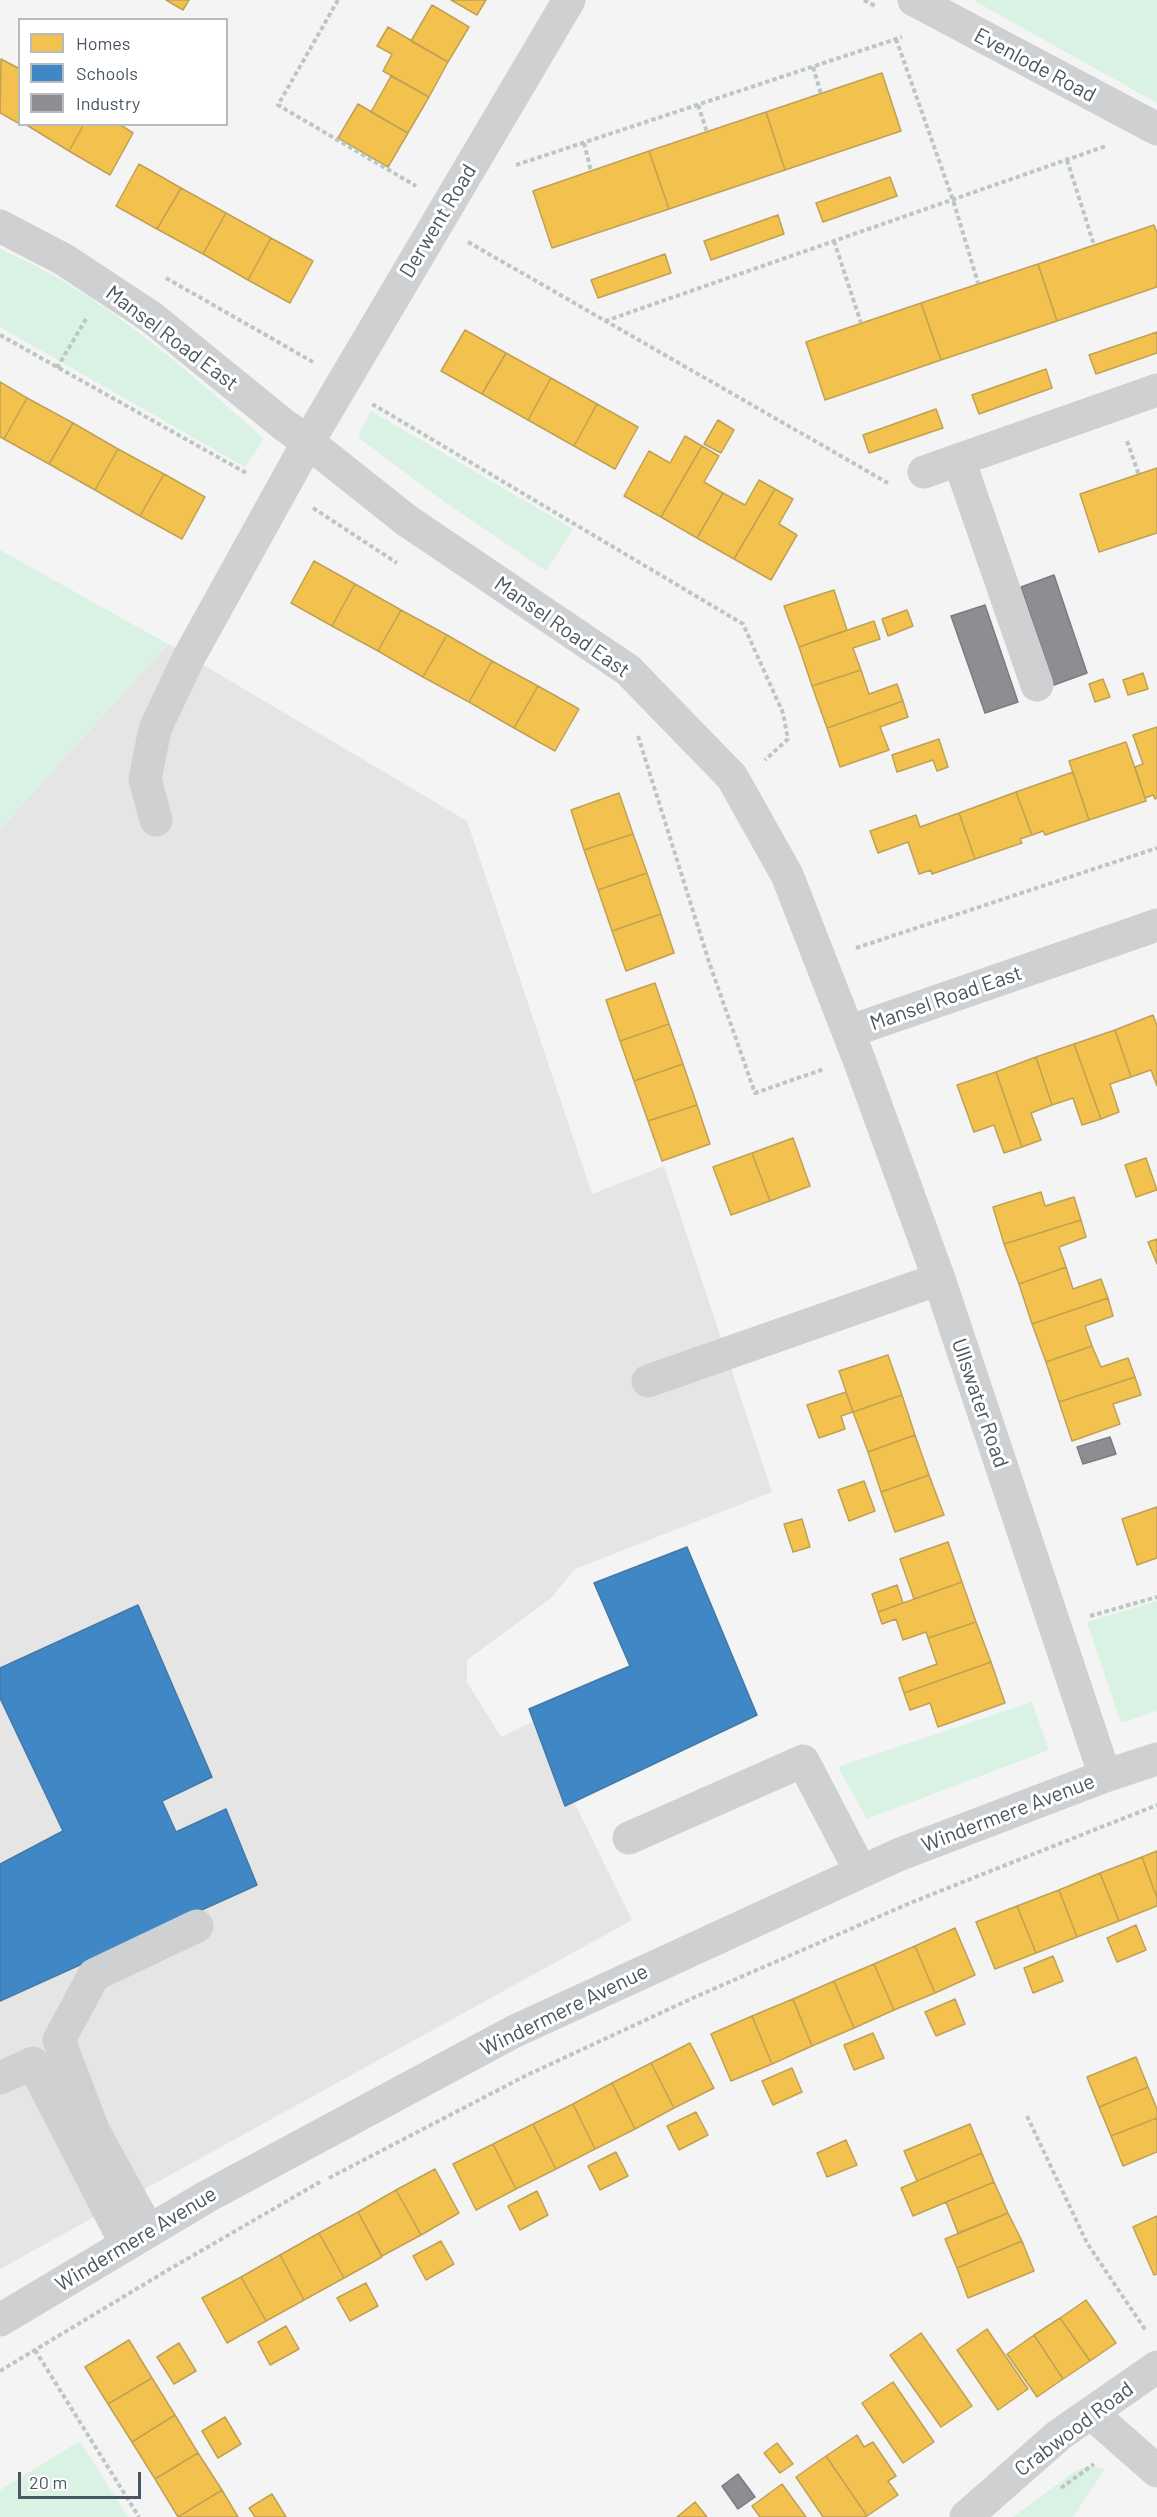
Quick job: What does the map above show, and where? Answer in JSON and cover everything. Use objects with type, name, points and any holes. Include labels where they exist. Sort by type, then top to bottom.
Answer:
[{"type":"street","name":"Derwent Road","points":[[156,820],[146,779],[154,729],[189,657],[308,442],[569,0]]},
{"type":"street","name":"Evenlode Road","points":[[914,0],[1156,129]]},
{"type":"street","name":"Mansel Road East","points":[[0,226],[63,259],[151,317],[406,520],[628,670],[732,777],[787,875],[848,1032],[1157,926]]},
{"type":"street","points":[[924,472],[1157,390]]},
{"type":"street","points":[[959,460],[1037,685]]},
{"type":"street","name":"Ullswater Road","points":[[848,1032],[939,1279],[1105,1776]]},
{"type":"street","points":[[648,1381],[939,1279]]},
{"type":"street","name":"Windermere Avenue","points":[[0,2320],[137,2236],[513,2032],[898,1854],[1105,1776],[1157,1759]]},
{"type":"street","points":[[629,1838],[802,1761],[861,1872]]},
{"type":"street","points":[[137,2236],[59,2040],[94,1976],[197,1926]]},
{"type":"street","points":[[0,2078],[33,2063],[137,2236]]},
{"type":"street","name":"Crabwood Road","points":[[966,2517],[1059,2435],[1091,2413],[1154,2352]]},
{"type":"street","points":[[1091,2413],[1157,2471]]},
{"type":"path","points":[[338,0],[278,105],[417,187],[423,177]]},
{"type":"path","points":[[508,168],[951,21]]},
{"type":"path","points":[[896,39],[953,200],[978,284]]},
{"type":"path","points":[[813,67],[821,94]]},
{"type":"path","points":[[698,105],[707,132]]},
{"type":"path","points":[[605,321],[1156,129]]},
{"type":"path","points":[[584,143],[591,171]]},
{"type":"path","points":[[1067,160],[1094,244]]},
{"type":"path","points":[[436,223],[889,483],[924,472]]},
{"type":"path","points":[[834,241],[861,323]]},
{"type":"path","points":[[165,277],[317,364]]},
{"type":"path","points":[[0,335],[233,467],[299,498],[407,570]]},
{"type":"path","points":[[374,405],[743,624],[783,713],[788,740],[760,765]]},
{"type":"path","points":[[637,733],[710,965],[755,1093],[826,1068]]},
{"type":"path","points":[[850,950],[1157,848]]},
{"type":"path","points":[[822,1057],[830,1079]]},
{"type":"path","points":[[1055,1626],[1157,1597]]},
{"type":"path","points":[[0,2371],[321,2181],[525,2076],[695,1997],[910,1902],[1157,1805]]},
{"type":"path","points":[[1027,2116],[1087,2243],[1154,2352]]},
{"type":"path","points":[[35,2350],[140,2517]]},
{"type":"path","points":[[1054,2493],[1124,2442]]},
{"type":"shaded area","points":[[168,644],[467,821],[592,1194],[664,1166],[772,1492],[575,1569],[551,1598],[467,1660],[467,1682],[501,1737],[534,1721],[632,1920],[0,2269],[0,829]]},
{"type":"green space","points":[[973,0],[1157,0],[1157,103]]},
{"type":"green space","points":[[0,249],[37,267],[106,309],[140,333],[234,412],[264,439],[245,467],[0,327]]},
{"type":"green space","points":[[371,411],[573,529],[546,571],[442,500],[360,439],[359,433]]},
{"type":"green space","points":[[0,550],[168,644],[0,829]]},
{"type":"green space","points":[[1157,1601],[1157,1711],[1121,1723],[1087,1622]]},
{"type":"green space","points":[[1032,1702],[1049,1750],[867,1819],[838,1767]]},
{"type":"green space","points":[[80,2441],[128,2517],[0,2517],[0,2490]]},
{"type":"green space","points":[[1087,2466],[1105,2469],[1073,2517],[1013,2517],[1074,2472]]},
{"type":"building: Homes","points":[[166,0],[189,0],[183,10]]},
{"type":"building: Homes","points":[[451,0],[486,0],[477,15]]},
{"type":"building: Homes","points":[[432,5],[469,27],[448,62],[411,41]]},
{"type":"building: Homes","points":[[388,27],[448,62],[429,97],[383,71],[392,54],[377,46]]},
{"type":"building: Homes","points":[[1,59],[18,68],[18,123],[0,113]]},
{"type":"building: Homes","points":[[882,73],[901,131],[785,170],[766,112]]},
{"type":"building: Homes","points":[[391,76],[429,97],[408,133],[371,112]]},
{"type":"building: Homes","points":[[358,104],[408,133],[388,167],[338,138]]},
{"type":"building: Homes","points":[[766,112],[785,170],[669,209],[649,151]]},
{"type":"building: Homes","points":[[28,126],[83,126],[69,151]]},
{"type":"building: Homes","points":[[83,126],[122,126],[133,133],[110,175],[69,151]]},
{"type":"building: Homes","points":[[649,151],[669,209],[552,248],[533,191]]},
{"type":"building: Homes","points":[[139,164],[181,188],[157,229],[116,206]]},
{"type":"building: Homes","points":[[890,177],[897,196],[823,222],[816,203]]},
{"type":"building: Homes","points":[[181,188],[226,213],[203,254],[157,229]]},
{"type":"building: Homes","points":[[226,213],[271,238],[248,280],[203,254]]},
{"type":"building: Homes","points":[[778,215],[784,234],[711,260],[704,241]]},
{"type":"building: Homes","points":[[1154,225],[1157,233],[1157,287],[1057,321],[1038,264]]},
{"type":"building: Homes","points":[[271,238],[313,261],[290,303],[248,280]]},
{"type":"building: Homes","points":[[665,254],[671,273],[598,298],[591,280]]},
{"type":"building: Homes","points":[[1038,264],[1057,321],[941,360],[921,303]]},
{"type":"building: Homes","points":[[921,303],[941,360],[825,400],[806,342]]},
{"type":"building: Homes","points":[[465,330],[506,353],[482,394],[441,371]]},
{"type":"building: Homes","points":[[1157,332],[1157,353],[1096,374],[1089,355]]},
{"type":"building: Homes","points":[[506,353],[551,378],[528,420],[482,394]]},
{"type":"building: Homes","points":[[1046,369],[1052,388],[979,414],[972,395]]},
{"type":"building: Homes","points":[[551,378],[597,404],[574,446],[528,420]]},
{"type":"building: Homes","points":[[0,382],[27,398],[4,439],[0,437]]},
{"type":"building: Homes","points":[[27,398],[73,423],[49,464],[4,439]]},
{"type":"building: Homes","points":[[597,404],[638,427],[615,469],[574,446]]},
{"type":"building: Homes","points":[[936,409],[943,428],[869,453],[863,435]]},
{"type":"building: Homes","points":[[718,420],[734,430],[721,453],[704,444]]},
{"type":"building: Homes","points":[[73,423],[118,449],[95,490],[49,464]]},
{"type":"building: Homes","points":[[685,436],[702,446],[661,517],[624,496],[649,451],[670,463]]},
{"type":"building: Homes","points":[[702,446],[719,456],[704,482],[723,493],[697,538],[661,517]]},
{"type":"building: Homes","points":[[118,449],[164,474],[140,516],[95,490]]},
{"type":"building: Homes","points":[[1157,468],[1157,533],[1099,552],[1080,494]]},
{"type":"building: Homes","points":[[164,474],[205,497],[182,539],[140,516]]},
{"type":"building: Homes","points":[[759,480],[775,489],[734,559],[697,538],[723,493],[745,505]]},
{"type":"building: Homes","points":[[775,489],[793,499],[779,524],[797,535],[771,580],[734,559]]},
{"type":"building: Homes","points":[[314,561],[355,584],[332,626],[291,603]]},
{"type":"building: Homes","points":[[355,584],[401,610],[378,651],[332,626]]},
{"type":"building: Homes","points":[[834,590],[847,630],[799,647],[784,606]]},
{"type":"building: Homes","points":[[401,610],[447,635],[423,677],[378,651]]},
{"type":"building: Homes","points":[[907,610],[913,626],[888,636],[882,619]]},
{"type":"building: Homes","points":[[874,621],[880,639],[853,648],[861,670],[812,686],[799,647]]},
{"type":"building: Homes","points":[[447,635],[492,661],[469,702],[423,677]]},
{"type":"building: Homes","points":[[492,661],[538,686],[514,728],[469,702]]},
{"type":"building: Homes","points":[[861,670],[869,694],[897,684],[903,701],[827,728],[812,686]]},
{"type":"building: Homes","points":[[1143,673],[1148,689],[1128,695],[1123,680]]},
{"type":"building: Homes","points":[[1103,679],[1110,697],[1095,702],[1089,684]]},
{"type":"building: Homes","points":[[538,686],[579,709],[555,751],[514,728]]},
{"type":"building: Homes","points":[[903,701],[908,717],[880,727],[889,750],[840,767],[827,728]]},
{"type":"building: Homes","points":[[1157,727],[1157,798],[1155,799],[1153,795],[1145,798],[1135,767],[1143,764],[1133,735]]},
{"type":"building: Homes","points":[[939,739],[948,767],[937,771],[933,760],[897,772],[892,755]]},
{"type":"building: Homes","points":[[1126,742],[1146,801],[1089,820],[1069,761]]},
{"type":"building: Homes","points":[[1073,772],[1089,820],[1045,835],[1043,831],[1032,835],[1016,792]]},
{"type":"building: Homes","points":[[1016,792],[1032,835],[1020,839],[1022,843],[975,859],[959,813]]},
{"type":"building: Homes","points":[[619,793],[633,834],[584,850],[571,810]]},
{"type":"building: Homes","points":[[959,813],[975,859],[932,874],[931,870],[919,874],[908,842],[878,853],[870,831],[916,815],[920,827]]},
{"type":"building: Homes","points":[[633,834],[647,873],[598,890],[584,850]]},
{"type":"building: Homes","points":[[647,873],[661,914],[612,931],[598,890]]},
{"type":"building: Homes","points":[[661,914],[674,953],[626,971],[612,931]]},
{"type":"building: Homes","points":[[655,983],[669,1024],[620,1041],[606,1000]]},
{"type":"building: Homes","points":[[1153,1015],[1157,1026],[1157,1086],[1151,1070],[1131,1077],[1115,1030]]},
{"type":"building: Homes","points":[[669,1024],[683,1064],[634,1081],[620,1041]]},
{"type":"building: Homes","points":[[1115,1030],[1131,1077],[1110,1084],[1119,1112],[1101,1119],[1074,1044]]},
{"type":"building: Homes","points":[[1074,1044],[1101,1119],[1082,1125],[1073,1098],[1052,1105],[1036,1057]]},
{"type":"building: Homes","points":[[1036,1057],[1052,1105],[1031,1113],[1041,1140],[1022,1147],[996,1072]]},
{"type":"building: Homes","points":[[683,1064],[697,1105],[648,1121],[634,1081]]},
{"type":"building: Homes","points":[[996,1072],[1022,1147],[1004,1153],[994,1125],[974,1132],[957,1085]]},
{"type":"building: Homes","points":[[697,1105],[710,1144],[662,1161],[648,1121]]},
{"type":"building: Homes","points":[[793,1138],[810,1186],[770,1201],[752,1153]]},
{"type":"building: Homes","points":[[752,1153],[770,1201],[731,1215],[713,1167]]},
{"type":"building: Homes","points":[[1146,1158],[1157,1190],[1136,1197],[1125,1165]]},
{"type":"building: Homes","points":[[1041,1192],[1045,1206],[1074,1197],[1081,1220],[1004,1244],[993,1207]]},
{"type":"building: Homes","points":[[1081,1220],[1086,1237],[1059,1247],[1066,1267],[1019,1284],[1004,1244]]},
{"type":"building: Homes","points":[[1157,1239],[1157,1264],[1148,1242]]},
{"type":"building: Homes","points":[[1066,1267],[1073,1289],[1101,1279],[1108,1298],[1032,1324],[1019,1284]]},
{"type":"building: Homes","points":[[1108,1298],[1113,1316],[1085,1326],[1092,1346],[1046,1362],[1032,1324]]},
{"type":"building: Homes","points":[[1092,1346],[1101,1367],[1128,1358],[1135,1377],[1059,1402],[1046,1362]]},
{"type":"building: Homes","points":[[888,1355],[902,1395],[853,1412],[839,1371]]},
{"type":"building: Homes","points":[[1135,1377],[1141,1395],[1113,1404],[1120,1424],[1072,1441],[1059,1402]]},
{"type":"building: Homes","points":[[846,1392],[853,1412],[841,1416],[845,1429],[819,1438],[807,1405]]},
{"type":"building: Homes","points":[[902,1395],[915,1435],[868,1452],[853,1412]]},
{"type":"building: Homes","points":[[915,1435],[929,1475],[881,1492],[868,1452]]},
{"type":"building: Homes","points":[[929,1475],[944,1515],[895,1532],[881,1492]]},
{"type":"building: Homes","points":[[864,1481],[875,1511],[849,1521],[838,1490]]},
{"type":"building: Homes","points":[[1157,1507],[1157,1558],[1137,1565],[1122,1519]]},
{"type":"building: Homes","points":[[802,1519],[810,1547],[793,1552],[784,1524]]},
{"type":"building: Homes","points":[[948,1542],[962,1582],[914,1599],[900,1559]]},
{"type":"building: Homes","points":[[962,1582],[976,1622],[928,1638],[926,1632],[903,1640],[896,1619],[882,1624],[878,1612]]},
{"type":"building: Homes","points":[[897,1585],[903,1603],[878,1612],[872,1594]]},
{"type":"building: Homes","points":[[976,1622],[991,1662],[904,1693],[899,1678],[937,1664],[928,1638]]},
{"type":"building: Homes","points":[[991,1662],[1005,1703],[938,1727],[930,1703],[910,1710],[904,1693]]},
{"type":"building: Homes","points":[[1157,1851],[1157,1898],[1142,1857]]},
{"type":"building: Homes","points":[[1142,1857],[1157,1898],[1157,1906],[1119,1921],[1100,1873]]},
{"type":"building: Homes","points":[[1100,1873],[1119,1921],[1077,1937],[1059,1890]]},
{"type":"building: Homes","points":[[1059,1890],[1077,1937],[1036,1953],[1017,1906]]},
{"type":"building: Homes","points":[[1017,1906],[1036,1953],[995,1969],[976,1922]]},
{"type":"building: Homes","points":[[1136,1925],[1146,1950],[1117,1962],[1107,1938]]},
{"type":"building: Homes","points":[[955,1928],[975,1975],[935,1993],[915,1946]]},
{"type":"building: Homes","points":[[915,1946],[935,1993],[894,2010],[874,1964]]},
{"type":"building: Homes","points":[[1053,1956],[1063,1981],[1033,1993],[1024,1968]]},
{"type":"building: Homes","points":[[874,1964],[894,2010],[854,2028],[834,1981]]},
{"type":"building: Homes","points":[[834,1981],[854,2028],[812,2046],[793,1999]]},
{"type":"building: Homes","points":[[793,1999],[812,2046],[772,2064],[752,2016]]},
{"type":"building: Homes","points":[[955,1999],[965,2024],[936,2036],[925,2012]]},
{"type":"building: Homes","points":[[752,2016],[772,2064],[731,2081],[711,2034]]},
{"type":"building: Homes","points":[[873,2033],[884,2058],[854,2070],[844,2045]]},
{"type":"building: Homes","points":[[690,2043],[714,2088],[674,2108],[651,2063]]},
{"type":"building: Homes","points":[[1136,2057],[1148,2087],[1099,2107],[1087,2077]]},
{"type":"building: Homes","points":[[651,2063],[674,2108],[635,2129],[612,2083]]},
{"type":"building: Homes","points":[[792,2068],[802,2092],[773,2105],[762,2081]]},
{"type":"building: Homes","points":[[612,2083],[635,2129],[595,2149],[573,2104]]},
{"type":"building: Homes","points":[[1148,2087],[1157,2109],[1157,2118],[1111,2136],[1099,2107]]},
{"type":"building: Homes","points":[[573,2104],[595,2149],[556,2169],[533,2124]]},
{"type":"building: Homes","points":[[696,2112],[708,2135],[679,2150],[667,2126]]},
{"type":"building: Homes","points":[[1157,2118],[1157,2152],[1123,2166],[1111,2136]]},
{"type":"building: Homes","points":[[533,2124],[556,2169],[516,2189],[493,2144]]},
{"type":"building: Homes","points":[[970,2124],[982,2153],[917,2181],[904,2151]]},
{"type":"building: Homes","points":[[846,2140],[857,2165],[827,2177],[817,2153]]},
{"type":"building: Homes","points":[[493,2144],[516,2189],[476,2210],[453,2164]]},
{"type":"building: Homes","points":[[616,2152],[628,2176],[600,2190],[588,2166]]},
{"type":"building: Homes","points":[[982,2153],[994,2182],[913,2216],[901,2188]]},
{"type":"building: Homes","points":[[435,2169],[459,2213],[421,2235],[396,2190]]},
{"type":"building: Homes","points":[[994,2182],[1008,2213],[958,2233],[946,2202]]},
{"type":"building: Homes","points":[[396,2190],[421,2235],[382,2256],[358,2212]]},
{"type":"building: Homes","points":[[537,2191],[548,2215],[520,2230],[508,2206]]},
{"type":"building: Homes","points":[[358,2212],[382,2257],[344,2278],[319,2233]]},
{"type":"building: Homes","points":[[1008,2213],[1022,2241],[957,2268],[945,2239]]},
{"type":"building: Homes","points":[[1157,2216],[1157,2274],[1154,2275],[1133,2227]]},
{"type":"building: Homes","points":[[319,2233],[344,2278],[304,2300],[280,2255]]},
{"type":"building: Homes","points":[[441,2241],[454,2264],[426,2280],[413,2256]]},
{"type":"building: Homes","points":[[1022,2241],[1034,2271],[968,2298],[957,2268]]},
{"type":"building: Homes","points":[[280,2255],[304,2300],[266,2321],[241,2277]]},
{"type":"building: Homes","points":[[241,2277],[266,2321],[227,2343],[202,2298]]},
{"type":"building: Homes","points":[[366,2283],[378,2306],[350,2321],[337,2298]]},
{"type":"building: Homes","points":[[1086,2300],[1116,2343],[1090,2361],[1060,2318]]},
{"type":"building: Homes","points":[[1060,2318],[1090,2361],[1063,2379],[1034,2335]]},
{"type":"building: Homes","points":[[286,2326],[299,2349],[270,2365],[258,2342]]},
{"type":"building: Homes","points":[[987,2329],[1028,2389],[998,2410],[957,2350]]},
{"type":"building: Homes","points":[[921,2333],[972,2406],[941,2427],[890,2355]]},
{"type":"building: Homes","points":[[1034,2335],[1063,2379],[1037,2397],[1007,2354]]},
{"type":"building: Homes","points":[[129,2340],[152,2378],[108,2404],[85,2367]]},
{"type":"building: Homes","points":[[179,2343],[196,2371],[174,2384],[157,2357]]},
{"type":"building: Homes","points":[[152,2378],[175,2415],[132,2442],[108,2404]]},
{"type":"building: Homes","points":[[893,2382],[934,2442],[903,2463],[862,2403]]},
{"type":"building: Homes","points":[[175,2415],[198,2453],[155,2479],[132,2442]]},
{"type":"building: Homes","points":[[225,2417],[241,2444],[218,2458],[202,2431]]},
{"type":"building: Homes","points":[[857,2435],[864,2447],[873,2442],[896,2476],[888,2481],[898,2495],[867,2516],[826,2456]]},
{"type":"building: Homes","points":[[777,2443],[793,2464],[780,2473],[764,2453]]},
{"type":"building: Homes","points":[[198,2453],[222,2490],[178,2517],[155,2479]]},
{"type":"building: Homes","points":[[826,2456],[867,2516],[823,2517],[796,2477]]},
{"type":"building: Homes","points":[[782,2484],[806,2517],[760,2517],[752,2506]]},
{"type":"building: Homes","points":[[222,2490],[238,2517],[178,2517]]},
{"type":"building: Homes","points":[[272,2494],[286,2517],[255,2517],[249,2508]]},
{"type":"building: Homes","points":[[695,2502],[707,2517],[677,2517]]},
{"type":"building: Schools","points":[[687,1547],[757,1715],[565,1806],[529,1709],[630,1666],[594,1583]]},
{"type":"building: Schools","points":[[138,1605],[212,1777],[162,1801],[176,1832],[226,1809],[257,1885],[0,2001],[0,1864],[63,1831],[0,1698],[0,1668]]},
{"type":"building: Industry","points":[[1054,575],[1087,673],[1054,685],[1021,587]]},
{"type":"building: Industry","points":[[985,605],[1018,702],[985,713],[951,616]]},
{"type":"building: Industry","points":[[1110,1437],[1116,1454],[1083,1464],[1077,1447]]},
{"type":"building: Industry","points":[[738,2474],[755,2497],[738,2509],[722,2486]]}]
